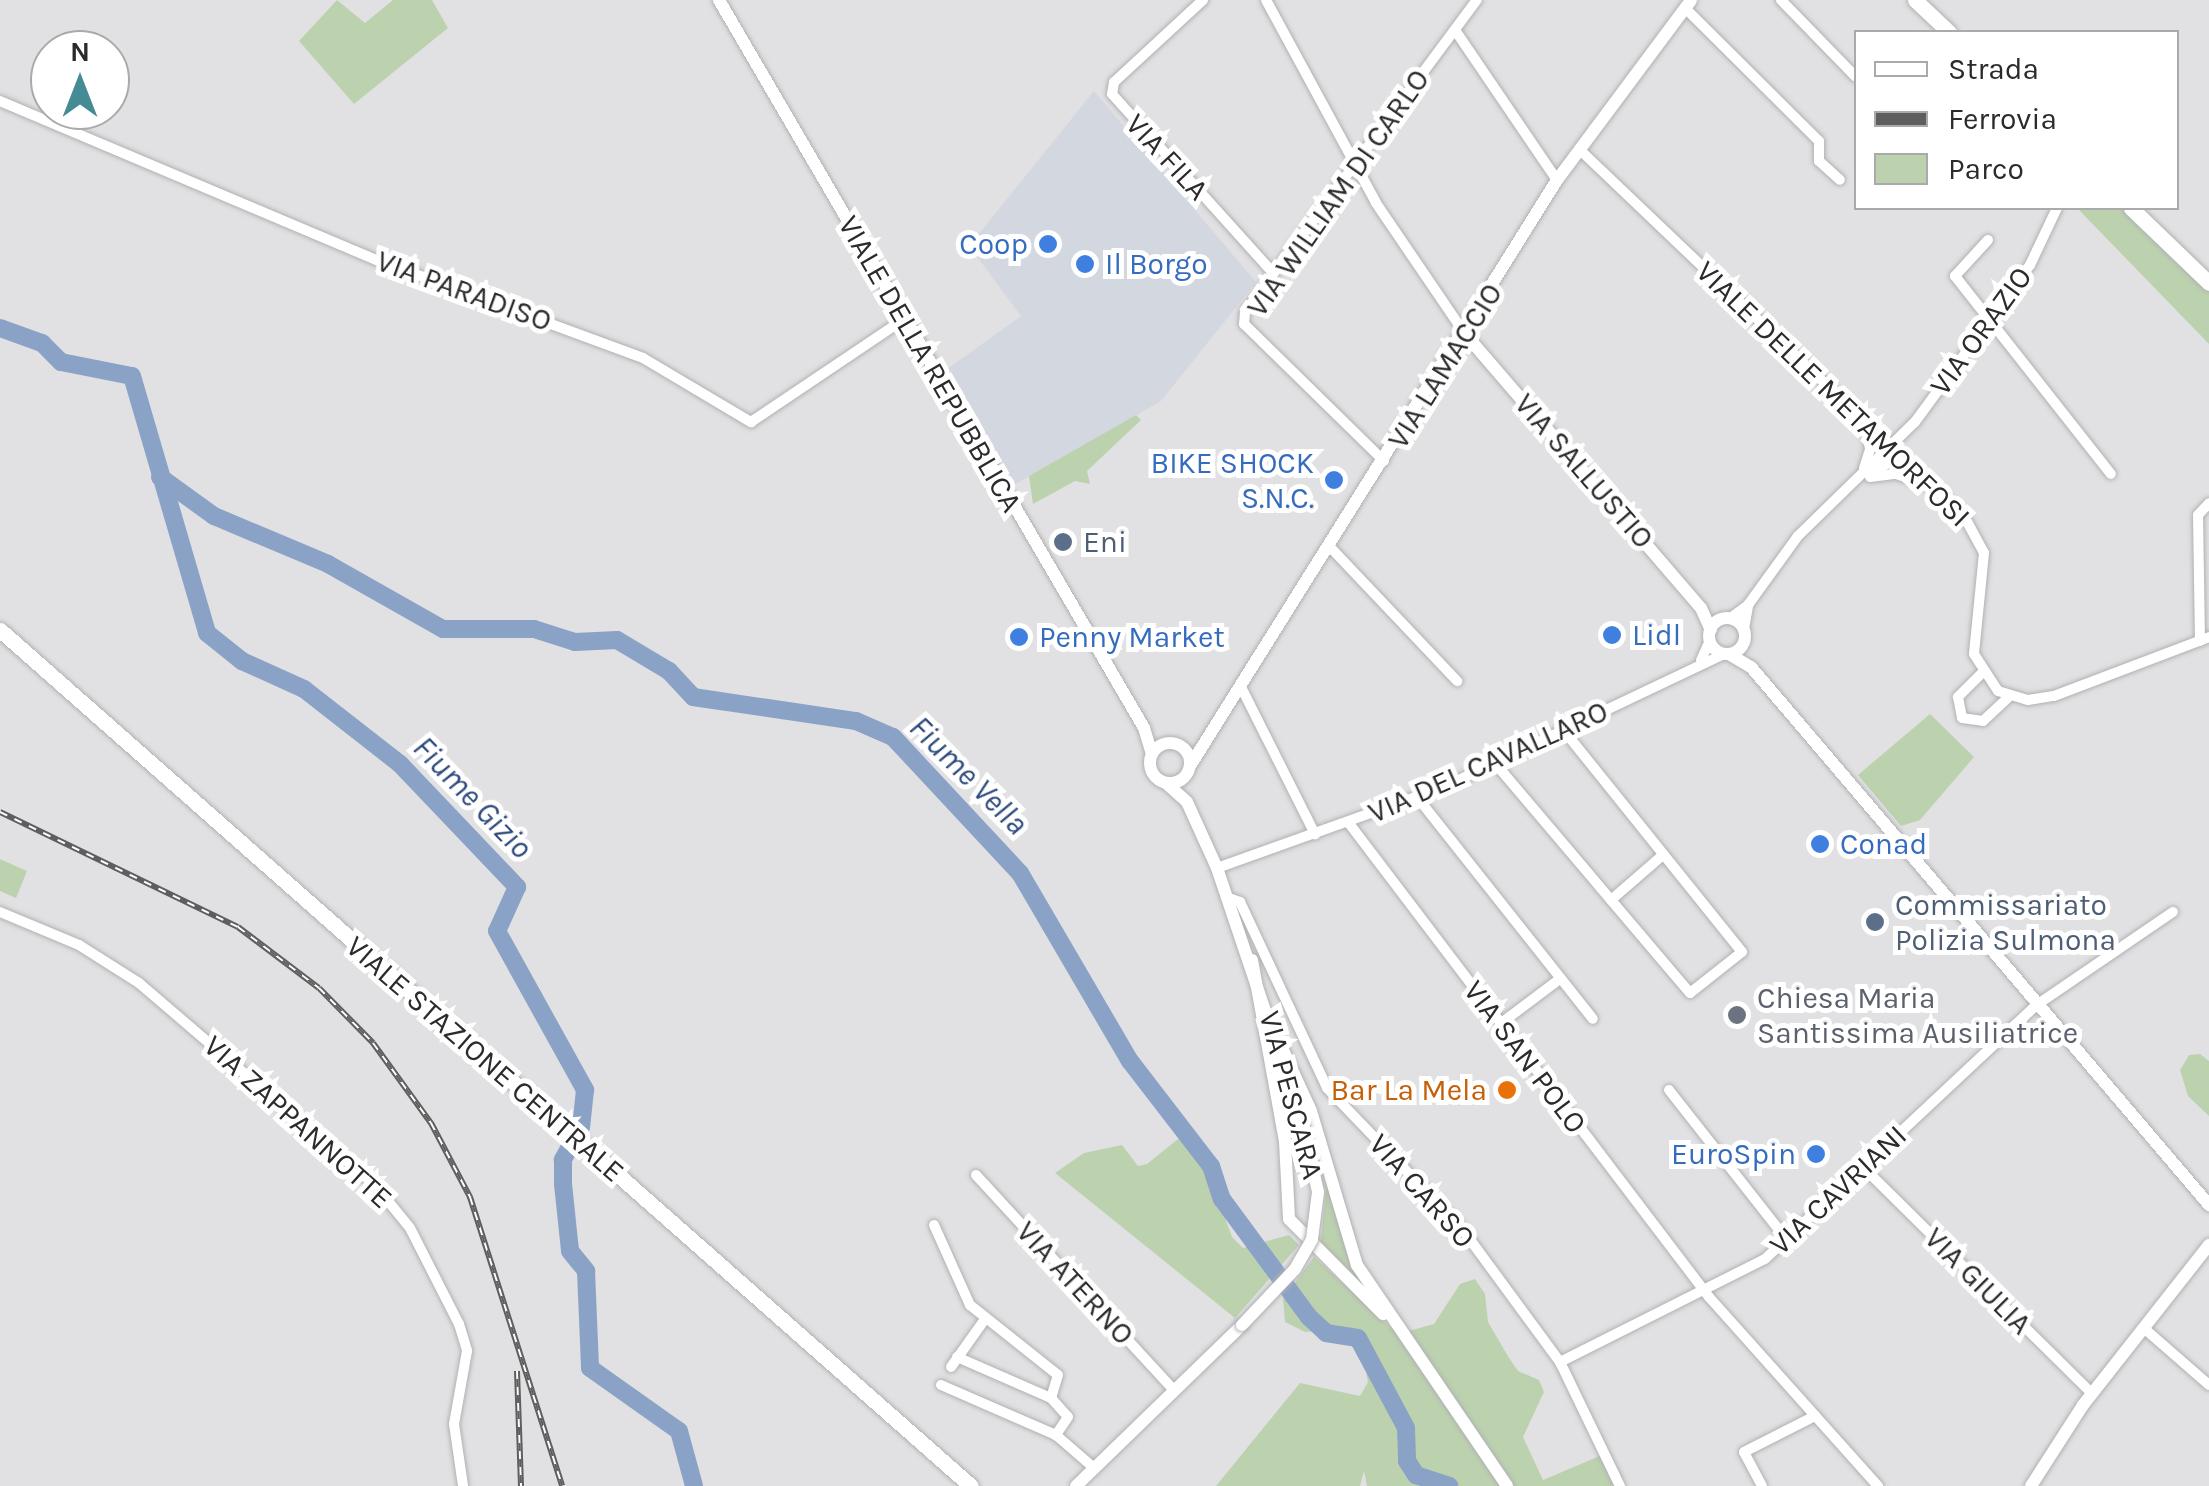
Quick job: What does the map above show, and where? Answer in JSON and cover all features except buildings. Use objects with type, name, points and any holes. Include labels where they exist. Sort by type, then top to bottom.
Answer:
[{"type":"main road","points":[[1915,0],[1946,30]]},
{"type":"main road","points":[[2133,210],[2209,284]]},
{"type":"main road","name":"VIALE STAZIONE CENTRALE","points":[[0,632],[972,1486]]},
{"type":"street","name":"VIALE DELLA REPUBBLICA","points":[[720,0],[1144,728],[1152,754],[1152,772],[1166,783]]},
{"type":"street","name":"VIA FILA","points":[[1203,0],[1114,82],[1112,94],[1273,273]]},
{"type":"street","points":[[1266,0],[1354,166],[1466,335]]},
{"type":"street","name":"VIA WILLIAM DI CARLO","points":[[1385,462],[1244,324],[1245,312],[1478,0]]},
{"type":"street","points":[[1781,0],[1854,75]]},
{"type":"street","points":[[1688,4],[1818,141],[1818,161],[1840,180]]},
{"type":"street","name":"VIA LAMACCIO","points":[[1189,769],[1466,335],[1558,180],[1688,4]]},
{"type":"street","points":[[1454,30],[1558,180]]},
{"type":"street","name":"VIA PARADISO","points":[[0,101],[377,260],[643,358],[751,422],[903,320]]},
{"type":"street","name":"VIALE DELLE METAMORFOSI","points":[[1580,149],[1964,516],[1984,554],[1973,644],[1981,674]]},
{"type":"street","name":"VIA ORAZIO","points":[[1726,619],[1748,605],[1798,536],[1893,448],[2030,265],[2056,210]]},
{"type":"street","points":[[1988,240],[1955,276],[2111,474]]},
{"type":"street","name":"VIA SALLUSTIO","points":[[1466,335],[1701,608],[1710,635]]},
{"type":"street","points":[[1864,421],[1870,450],[1865,476],[1910,477],[1936,488]]},
{"type":"street","points":[[2009,697],[1983,721],[1962,718],[1958,696],[1981,674],[2009,697],[2054,696],[2204,639],[2198,515],[2209,503]]},
{"type":"street","points":[[1330,547],[1458,680]]},
{"type":"street","name":"VIA ORAZIO","points":[[1744,635],[1748,605]]},
{"type":"street","name":"VIA SALLUSTIO","points":[[1701,608],[1726,619],[1744,635]]},
{"type":"street","points":[[1697,664],[1710,635],[1726,619]]},
{"type":"street","points":[[1710,635],[1727,654],[1751,667],[2209,1205]]},
{"type":"street","points":[[1727,654],[1744,635]]},
{"type":"street","points":[[1744,635],[1751,667]]},
{"type":"street","name":"VIA DEL CAVALLARO","points":[[1217,868],[1417,797],[1632,699],[1697,664],[1727,654]]},
{"type":"street","points":[[1240,687],[1315,834]]},
{"type":"street","name":"VIALE DELLA REPUBBLICA","points":[[1144,728],[1174,744]]},
{"type":"street","points":[[1494,762],[1690,993],[1742,952],[1562,728]]},
{"type":"street","points":[[1152,754],[1206,737]]},
{"type":"street","points":[[1166,783],[1189,769],[1174,744]]},
{"type":"street","name":"VIA PESCARA","points":[[1076,1486],[1242,1325],[1295,1269],[1312,1238],[1318,1192],[1302,1123],[1252,960],[1188,802],[1189,769]]},
{"type":"street","name":"VIA PESCARA","points":[[1166,783],[1188,802]]},
{"type":"street","points":[[1417,797],[1593,1019]]},
{"type":"street","name":"VIA SAN POLO","points":[[1348,822],[1704,1290],[1878,1486]]},
{"type":"street","points":[[1611,900],[1663,854]]},
{"type":"street","name":"VIA CARSO","points":[[1229,898],[1240,902],[1326,1088],[1463,1230],[1560,1362],[1620,1486]]},
{"type":"street","name":"VIA ZAPPANNOTTE","points":[[0,912],[79,945],[139,983],[375,1185],[410,1228],[460,1324],[467,1352],[454,1424],[463,1486]]},
{"type":"street","name":"VIA CAVRIANI","points":[[1560,1362],[1766,1258],[2036,1006],[2173,912]]},
{"type":"street","points":[[1252,960],[1285,1142],[1292,1227],[1400,1329]]},
{"type":"street","points":[[1500,1024],[1560,978]]},
{"type":"street","points":[[1278,1037],[1311,1110],[1350,1249],[1507,1486]]},
{"type":"street","points":[[1669,1090],[1787,1240]]},
{"type":"street","name":"VIA GIULIA","points":[[1864,1168],[2092,1394]]},
{"type":"street","name":"VIA ATERNO","points":[[976,1175],[1174,1390]]},
{"type":"street","points":[[934,1225],[965,1296],[985,1319],[1058,1376],[1051,1398]]},
{"type":"street","points":[[2032,1486],[2092,1394],[2146,1330],[2209,1244]]},
{"type":"street","points":[[985,1319],[954,1362],[1051,1398],[1068,1417],[1056,1435]]},
{"type":"street","points":[[2146,1330],[2209,1385]]},
{"type":"street","points":[[941,1385],[1056,1435],[1094,1468]]},
{"type":"street","points":[[1762,1486],[1744,1452],[1815,1416]]},
{"type":"shaded area","points":[[1094,91],[1256,282],[1161,401],[1012,486],[943,372],[1021,316],[969,246]]},
{"type":"green space","points":[[337,0],[365,23],[393,0],[432,0],[448,28],[354,104],[299,41]]},
{"type":"green space","points":[[2079,210],[2125,210],[2209,290],[2209,344]]},
{"type":"green space","points":[[1136,415],[1141,420],[1087,471],[1090,484],[1075,481],[1033,504],[1029,476]]},
{"type":"green space","points":[[1930,714],[1974,757],[1920,820],[1901,826],[1858,775]]},
{"type":"green space","points":[[0,859],[27,871],[16,898],[0,891]]},
{"type":"green space","points":[[2200,1054],[2209,1061],[2209,1116],[2188,1096],[2180,1070],[2189,1055]]},
{"type":"green space","points":[[1183,1135],[1206,1166],[1232,1237],[1243,1248],[1289,1235],[1299,1245],[1235,1318],[1055,1173],[1084,1153],[1122,1145],[1138,1166],[1147,1164]]},
{"type":"green space","points":[[1327,1181],[1381,1306],[1320,1249]]},
{"type":"green space","points":[[1314,1257],[1401,1337],[1503,1486],[1367,1486],[1364,1471],[1360,1486],[1216,1486],[1300,1383],[1360,1396],[1368,1382],[1362,1354],[1333,1330],[1305,1332],[1285,1322],[1283,1299]]},
{"type":"green space","points":[[1475,1279],[1485,1294],[1488,1322],[1509,1358],[1518,1371],[1539,1380],[1544,1392],[1523,1437],[1543,1480],[1602,1455],[1618,1486],[1511,1486],[1405,1332],[1434,1324],[1460,1284]]},
{"type":"waterway","name":"Fiume Gizio","points":[[0,328],[42,343],[61,362],[132,376],[207,633],[242,661],[304,689],[400,764],[517,887],[497,931],[585,1090],[581,1127],[563,1160],[563,1184],[570,1251],[586,1271],[590,1368],[679,1431],[694,1486]]},
{"type":"waterway","name":"Fiume Vella","points":[[160,477],[214,516],[328,564],[443,629],[534,629],[575,642],[617,640],[669,671],[693,697],[856,721],[893,737],[1020,873],[1130,1061],[1211,1166],[1222,1199],[1309,1317],[1326,1333],[1358,1338],[1406,1428],[1407,1461],[1416,1475],[1449,1486]]},
{"type":"railway","points":[[0,812],[238,927],[319,988],[373,1043],[431,1123],[470,1197],[562,1486]]},
{"type":"railway","points":[[517,1371],[521,1486]]},
{"type":"place","name":"Coop","points":[[1048,244]]},
{"type":"place","name":"Il Borgo","points":[[1085,264]]},
{"type":"place","name":"BIKE SHOCK S.N.C.","points":[[1334,480]]},
{"type":"place","name":"Eni","points":[[1063,542]]},
{"type":"place","name":"Lidl","points":[[1612,635]]},
{"type":"place","name":"Penny Market","points":[[1019,637]]},
{"type":"place","name":"Conad","points":[[1820,844]]},
{"type":"place","name":"Commissariato Polizia Sulmona","points":[[1875,922]]},
{"type":"place","name":"Chiesa Maria Santissima Ausiliatrice","points":[[1737,1015]]},
{"type":"place","name":"Bar La Mela","points":[[1507,1090]]},
{"type":"place","name":"EuroSpin","points":[[1816,1154]]}]
